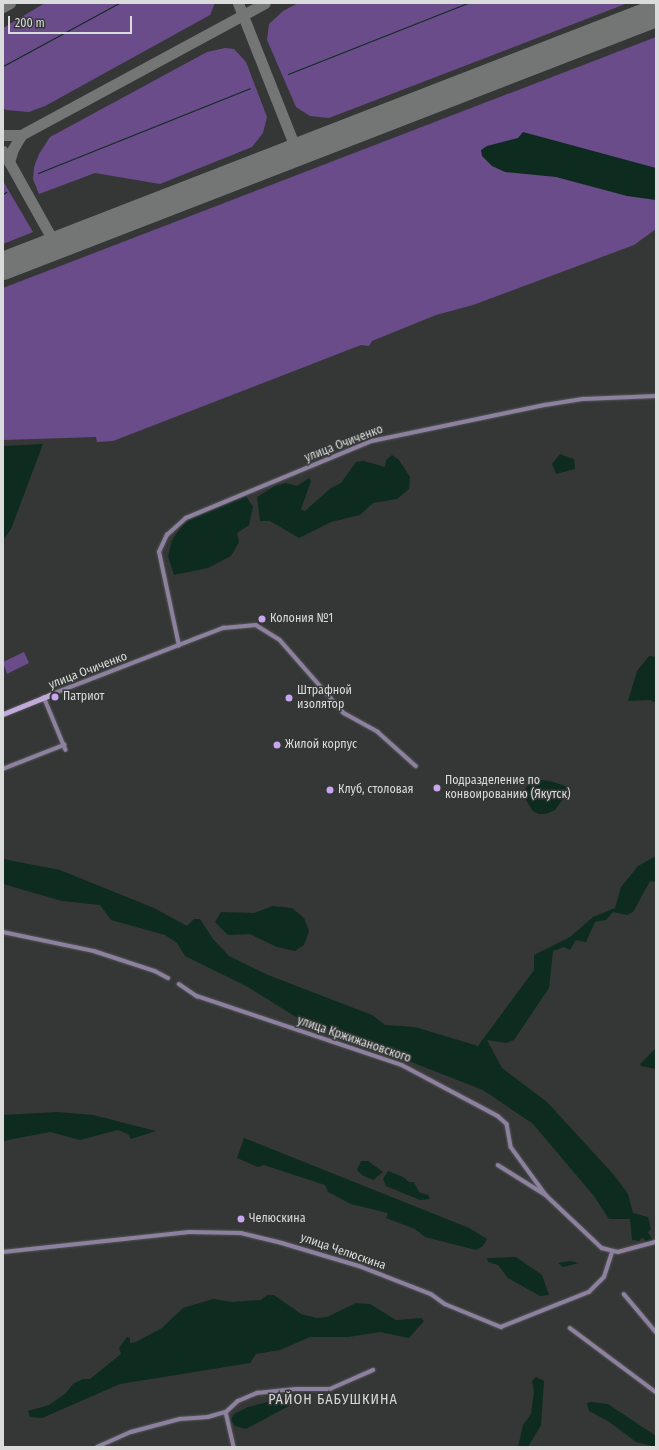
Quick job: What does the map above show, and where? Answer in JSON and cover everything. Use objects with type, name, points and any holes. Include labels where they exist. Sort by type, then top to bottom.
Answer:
[{"type":"street","name":"улица Очиченко","points":[[179,646],[159,552],[170,531],[186,518],[372,441],[545,405],[584,399],[656,396]]},
{"type":"street","name":"улица Очиченко","points":[[3,714],[223,628],[256,625],[280,640],[344,713],[378,732],[416,766]]},
{"type":"street","points":[[44,698],[66,750]]},
{"type":"street","points":[[3,769],[64,745]]},
{"type":"street","points":[[3,932],[94,951],[155,971],[168,978]]},
{"type":"street","name":"улица Кржижановского","points":[[179,984],[197,996],[402,1065],[498,1116],[507,1124],[512,1147],[546,1195],[598,1246],[612,1252]]},
{"type":"street","name":"улица Кржижановского","points":[[498,1165],[546,1195]]},
{"type":"street","name":"улица Челюскина","points":[[3,1252],[189,1232],[241,1233],[282,1242],[358,1266],[431,1294],[445,1304],[501,1328],[589,1292],[604,1277],[612,1252]]},
{"type":"street","points":[[612,1252],[656,1242]]},
{"type":"street","points":[[624,1294],[656,1332]]},
{"type":"street","points":[[570,1328],[656,1392]]},
{"type":"street","points":[[97,1447],[130,1432],[180,1419],[208,1417],[226,1412],[238,1401],[257,1393],[296,1388],[330,1389],[373,1370]]},
{"type":"street","points":[[226,1412],[234,1447]]},
{"type":"shaded area","points":[[45,3],[215,3],[210,15],[45,106],[29,112],[6,110],[3,108],[3,28]]},
{"type":"shaded area","points":[[298,3],[628,3],[329,118],[310,116],[296,107],[267,40],[269,24],[283,11]]},
{"type":"shaded area","points":[[656,37],[656,229],[634,245],[473,305],[436,315],[372,341],[369,346],[361,345],[113,441],[97,442],[96,437],[3,440],[3,288]]},
{"type":"shaded area","points":[[225,48],[234,49],[246,62],[267,117],[263,133],[252,147],[160,184],[95,173],[39,194],[33,179],[34,167],[39,154],[50,137],[207,52]]},
{"type":"shaded area","points":[[523,132],[656,168],[656,200],[627,196],[556,177],[505,172],[492,166],[482,156],[481,150],[487,146],[518,138]]},
{"type":"shaded area","points":[[3,181],[33,232],[3,244]]},
{"type":"shaded area","points":[[43,444],[11,529],[3,540],[3,446]]},
{"type":"shaded area","points":[[560,454],[574,459],[575,469],[556,474],[552,464]]},
{"type":"shaded area","points":[[392,455],[399,460],[410,477],[409,489],[397,499],[373,503],[360,515],[331,522],[299,538],[270,521],[260,521],[257,497],[275,486],[286,483],[297,486],[309,478],[311,481],[301,509],[305,511],[331,488],[341,483],[356,462],[364,461],[385,467],[386,460]]},
{"type":"shaded area","points":[[246,496],[253,507],[249,525],[237,533],[239,542],[231,556],[208,568],[174,575],[168,556],[172,540],[181,527],[189,520]]},
{"type":"shaded area","points":[[24,652],[29,663],[7,674],[3,662]]},
{"type":"shaded area","points":[[649,656],[656,657],[656,703],[650,700],[628,701],[637,671]]},
{"type":"shaded area","points":[[530,779],[550,781],[571,788],[555,810],[546,814],[538,814],[532,810],[523,795]]},
{"type":"shaded area","points":[[656,856],[656,882],[650,881],[633,912],[627,915],[613,912],[606,920],[595,922],[586,942],[576,940],[570,950],[564,947],[553,951],[549,988],[514,1040],[506,1043],[487,1040],[502,1068],[547,1102],[614,1175],[628,1194],[633,1213],[648,1217],[651,1229],[639,1241],[632,1240],[630,1219],[609,1219],[594,1196],[533,1124],[483,1090],[296,1017],[248,987],[185,956],[177,943],[165,935],[111,920],[100,905],[62,901],[3,884],[3,859],[60,870],[154,908],[187,926],[194,919],[200,919],[213,939],[229,956],[268,975],[372,1015],[385,1025],[415,1027],[478,1046],[534,970],[534,955],[570,937],[593,917],[615,908],[621,887],[638,866]]},
{"type":"shaded area","points":[[273,906],[292,908],[304,918],[309,931],[304,945],[295,951],[277,947],[250,934],[228,935],[215,922],[221,912],[254,913]]},
{"type":"shaded area","points":[[656,1048],[656,1069],[641,1066],[640,1064]]},
{"type":"shaded area","points":[[58,1112],[93,1115],[156,1131],[131,1139],[128,1134],[118,1130],[80,1140],[50,1132],[3,1141],[3,1115]]},
{"type":"shaded area","points":[[244,1138],[469,1228],[487,1239],[483,1246],[476,1250],[425,1237],[415,1229],[386,1218],[388,1213],[351,1204],[328,1192],[325,1185],[264,1165],[258,1167],[237,1158]]},
{"type":"shaded area","points":[[361,1161],[368,1161],[383,1172],[373,1180],[362,1175],[357,1170]]},
{"type":"shaded area","points":[[388,1171],[403,1177],[409,1182],[414,1182],[419,1192],[428,1195],[430,1199],[420,1200],[386,1186],[383,1179]]},
{"type":"shaded area","points":[[516,1257],[542,1275],[549,1295],[540,1296],[508,1278],[498,1265],[488,1262],[487,1258]]},
{"type":"shaded area","points":[[570,1261],[579,1263],[563,1267],[558,1263]]},
{"type":"shaded area","points":[[267,1295],[274,1295],[301,1314],[317,1318],[327,1317],[356,1303],[370,1304],[396,1320],[421,1318],[424,1321],[409,1338],[380,1332],[348,1337],[310,1337],[280,1350],[256,1354],[250,1363],[120,1384],[42,1418],[30,1417],[28,1411],[49,1405],[66,1393],[73,1384],[83,1379],[90,1379],[121,1354],[119,1348],[127,1337],[130,1338],[130,1343],[136,1342],[162,1328],[183,1308],[213,1299],[232,1302],[261,1300]]},
{"type":"shaded area","points":[[536,1377],[544,1381],[541,1425],[528,1447],[518,1447],[523,1425],[531,1414],[534,1392],[532,1381]]},
{"type":"shaded area","points":[[283,1398],[290,1401],[289,1406],[246,1429],[235,1426],[231,1420],[234,1414],[248,1407]]},
{"type":"shaded area","points":[[587,1403],[608,1404],[656,1436],[656,1447],[636,1442],[608,1421],[589,1411]]},
{"type":"waterway","points":[[3,66],[119,3]]},
{"type":"waterway","points":[[288,74],[467,3]]},
{"type":"waterway","points":[[38,173],[250,88]]},
{"type":"waterway","points":[[640,1227],[648,1239]]},
{"type":"taxiway","points":[[3,7],[10,3]]},
{"type":"taxiway","points":[[238,3],[297,152]]},
{"type":"taxiway","points":[[9,162],[13,149],[21,135],[265,3]]},
{"type":"taxiway","points":[[3,135],[21,135]]},
{"type":"taxiway","points":[[3,151],[56,246]]},
{"type":"runway","points":[[3,266],[656,13]]},
{"type":"place","name":"Колония №1","points":[[262,619]]},
{"type":"place","name":"Патриот","points":[[55,697]]},
{"type":"place","name":"Штрафной изолятор","points":[[289,698]]},
{"type":"place","name":"Жилой корпус","points":[[277,745]]},
{"type":"place","name":"Подразделение по конвоированию (Якутск)","points":[[437,788]]},
{"type":"place","name":"Клуб, столовая","points":[[330,790]]},
{"type":"place","name":"Челюскина","points":[[241,1219]]},
{"type":"district","name":"РАЙОН БАБУШКИНА","points":[[333,1400]]}]
